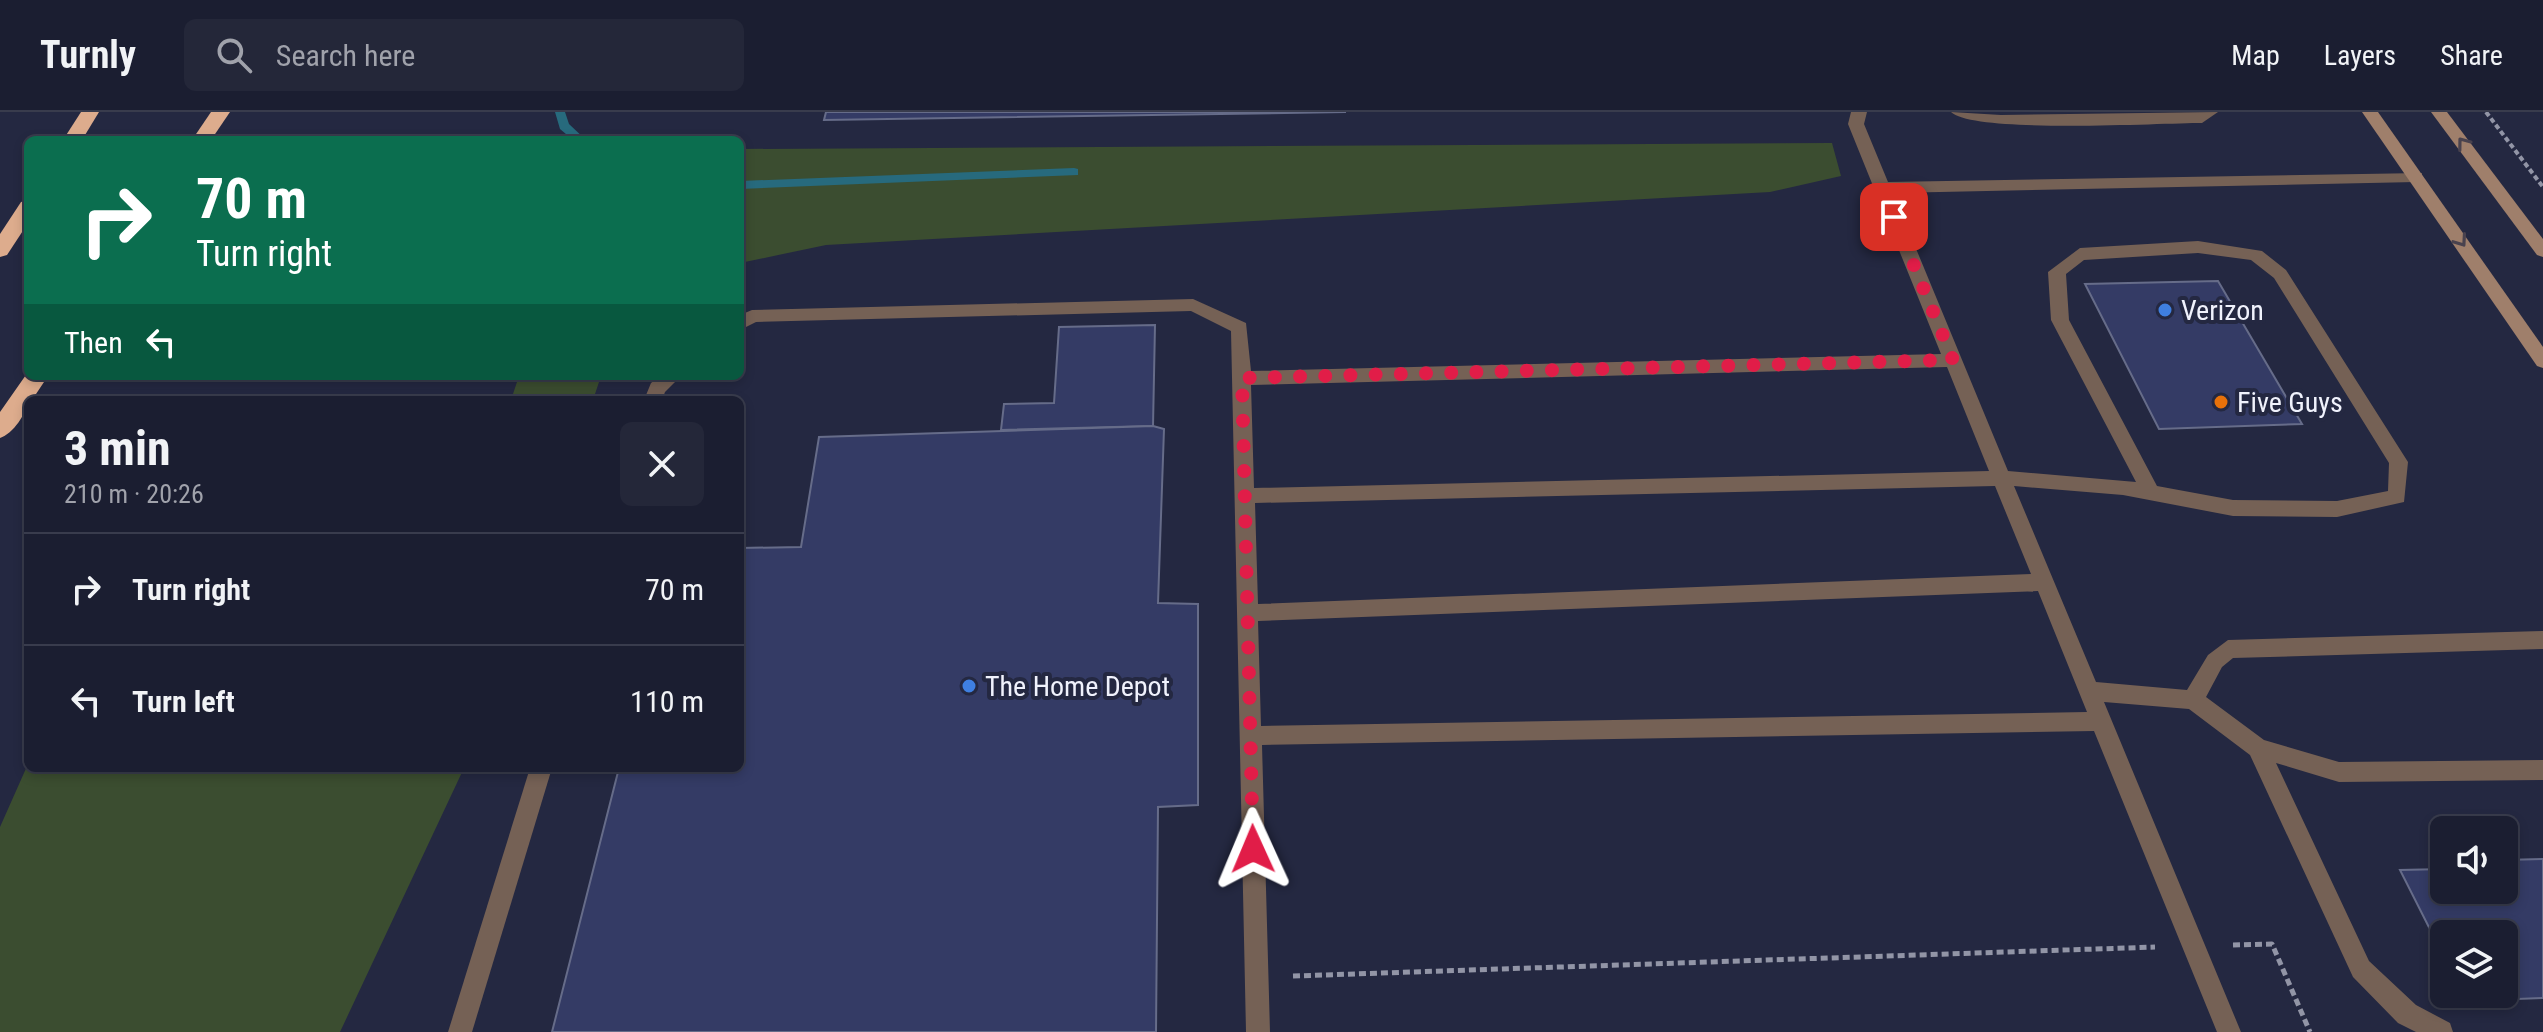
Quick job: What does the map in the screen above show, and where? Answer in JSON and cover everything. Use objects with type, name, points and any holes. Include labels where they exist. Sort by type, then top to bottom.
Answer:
[{"type":"highway","points":[[75,136],[90,112]]},
{"type":"highway","points":[[204,136],[221,112]]},
{"type":"highway","points":[[0,250],[24,213]]},
{"type":"highway","points":[[0,429],[34,380]]},
{"type":"main road","points":[[2370,112],[2543,361]]},
{"type":"main road","points":[[2439,112],[2543,251]]},
{"type":"lane","points":[[1859,112],[1856,124],[2229,1032]]},
{"type":"lane","points":[[1959,112],[2001,120],[2037,116],[2202,118],[2210,112]]},
{"type":"lane","points":[[1882,188],[2416,177]]},
{"type":"lane","points":[[1245,496],[2002,478],[2151,492],[2248,508],[2337,509],[2397,497],[2399,462],[2280,274],[2256,255],[2198,247],[2080,254],[2057,272],[2060,320],[2151,492]]},
{"type":"lane","points":[[744,321],[752,316],[1193,305],[1240,328],[1258,1032]]},
{"type":"lane","points":[[1242,378],[1953,360]]},
{"type":"lane","points":[[654,396],[657,388],[667,380]]},
{"type":"lane","points":[[1248,613],[2044,582]]},
{"type":"lane","points":[[2193,700],[2215,661],[2228,649],[2543,640]]},
{"type":"lane","points":[[2089,691],[2193,700],[2258,748],[2339,772],[2543,770]]},
{"type":"lane","points":[[1251,736],[2102,721]]},
{"type":"lane","points":[[2258,748],[2361,969],[2407,1014],[2441,1032]]},
{"type":"lane","points":[[460,1032],[540,772]]},
{"type":"path","points":[[2486,112],[2543,187]]},
{"type":"path","points":[[1256,978],[2272,944],[2310,1032]]},
{"type":"green space","points":[[1832,143],[1841,176],[1770,192],[826,245],[744,262],[744,149]]},
{"type":"green space","points":[[518,380],[600,380],[594,396],[512,396]]},
{"type":"green space","points":[[24,772],[462,772],[340,1032],[0,1032],[0,827]]},
{"type":"building","points":[[826,112],[1346,112],[824,120]]},
{"type":"building","points":[[2218,281],[2302,424],[2159,429],[2085,284]]},
{"type":"building","points":[[1155,325],[1153,426],[1001,430],[1004,404],[1054,403],[1059,327]]},
{"type":"building","name":"The Home Depot","points":[[1153,426],[1164,429],[1158,603],[1198,604],[1198,805],[1158,807],[1156,1032],[552,1032],[618,772],[744,772],[744,548],[801,547],[819,437]]},
{"type":"building","points":[[2543,859],[2543,998],[2518,999],[2518,920],[2430,920],[2430,929],[2400,870],[2430,869],[2430,904],[2518,904],[2518,860]]},
{"type":"waterway","points":[[560,112],[564,126],[575,136]]},
{"type":"waterway","points":[[744,185],[1074,172]]},
{"type":"place","name":"Verizon","points":[[2165,310]]},
{"type":"place","name":"Five Guys","points":[[2221,402]]},
{"type":"place","name":"The Home Depot","points":[[969,686]]},
{"type":"route","points":[[1253,849],[1242,378],[1953,360],[1894,217]]}]
